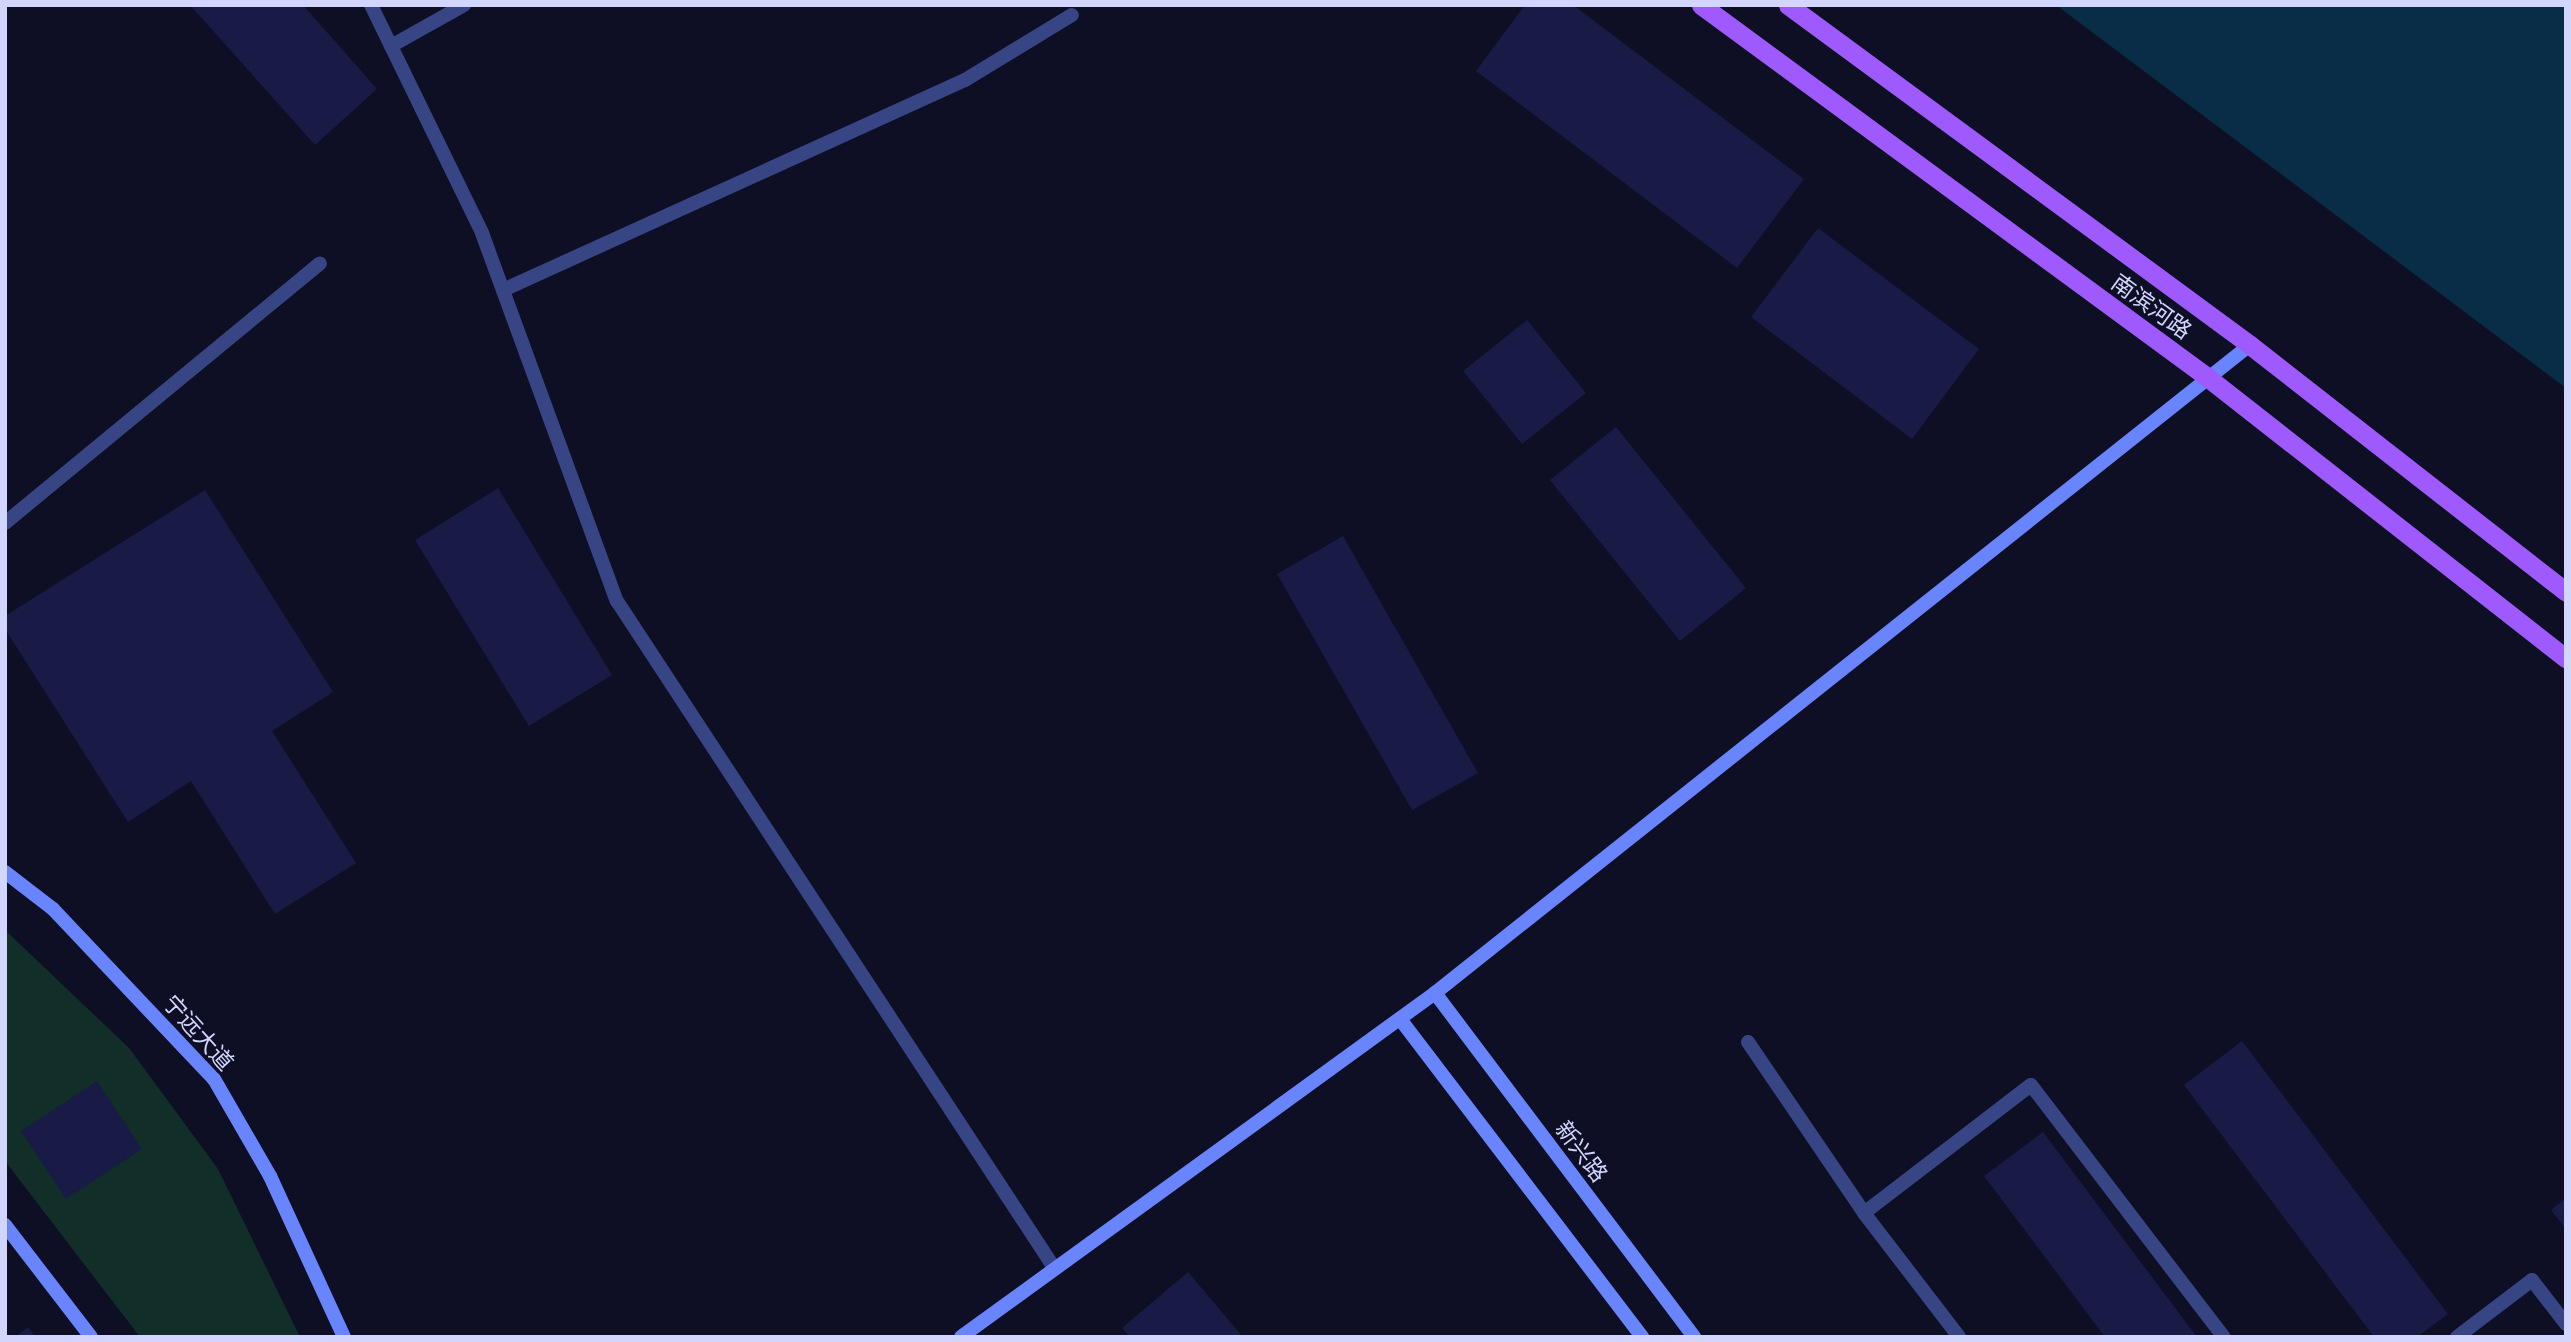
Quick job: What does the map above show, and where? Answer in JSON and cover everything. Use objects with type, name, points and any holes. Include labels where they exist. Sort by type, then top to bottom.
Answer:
[{"type":"main road","name":"南滨河路","points":[[1701,5],[2207,376],[2566,658]]},
{"type":"main road","name":"南滨河路","points":[[1788,5],[2250,345],[2566,592]]},
{"type":"main road","points":[[961,1337],[1053,1266],[1435,993],[2207,376],[2250,345]]},
{"type":"main road","name":"宁远大道","points":[[5,872],[53,909],[214,1079],[270,1176],[344,1337]]},
{"type":"main road","name":"新兴路","points":[[1435,993],[1694,1337]]},
{"type":"main road","points":[[1400,1019],[1642,1337]]},
{"type":"main road","points":[[5,1225],[91,1337]]},
{"type":"street","points":[[371,5],[482,233],[617,601],[1053,1266]]},
{"type":"street","points":[[391,46],[464,5]]},
{"type":"street","points":[[503,290],[965,80],[1072,15]]},
{"type":"street","points":[[5,523],[320,263]]},
{"type":"street","points":[[1748,1042],[1864,1213],[1959,1337]]},
{"type":"street","points":[[1864,1213],[2031,1085],[2224,1337]]},
{"type":"street","points":[[2457,1337],[2532,1280],[2566,1324]]},
{"type":"green space","points":[[5,930],[129,1048],[218,1169],[300,1337],[140,1337],[5,1161]]},
{"type":"water","points":[[2056,5],[2566,5],[2566,388]]},
{"type":"building","points":[[190,5],[303,5],[377,89],[315,145]]},
{"type":"building","points":[[1525,5],[1573,5],[1804,179],[1737,268],[1476,71]]},
{"type":"building","points":[[1818,228],[1979,349],[1912,439],[1751,317]]},
{"type":"building","points":[[1527,320],[1586,393],[1522,444],[1463,371]]},
{"type":"building","points":[[1616,427],[1746,588],[1680,641],[1550,480]]},
{"type":"building","points":[[498,488],[612,675],[529,726],[415,540]]},
{"type":"building","points":[[205,490],[333,692],[272,731],[356,863],[275,914],[191,781],[128,822],[5,629],[5,616]]},
{"type":"building","points":[[1343,536],[1478,773],[1412,810],[1277,574]]},
{"type":"building","points":[[2242,1041],[2448,1314],[2417,1337],[2374,1337],[2184,1085]]},
{"type":"building","points":[[97,1081],[142,1149],[66,1199],[21,1131]]},
{"type":"building","points":[[2043,1132],[2197,1337],[2105,1337],[1984,1176]]},
{"type":"building","points":[[2566,1198],[2566,1229],[2551,1210]]},
{"type":"building","points":[[1188,1272],[1243,1337],[1130,1337],[1122,1328]]},
{"type":"building","points":[[28,1327],[35,1337],[15,1337]]}]
